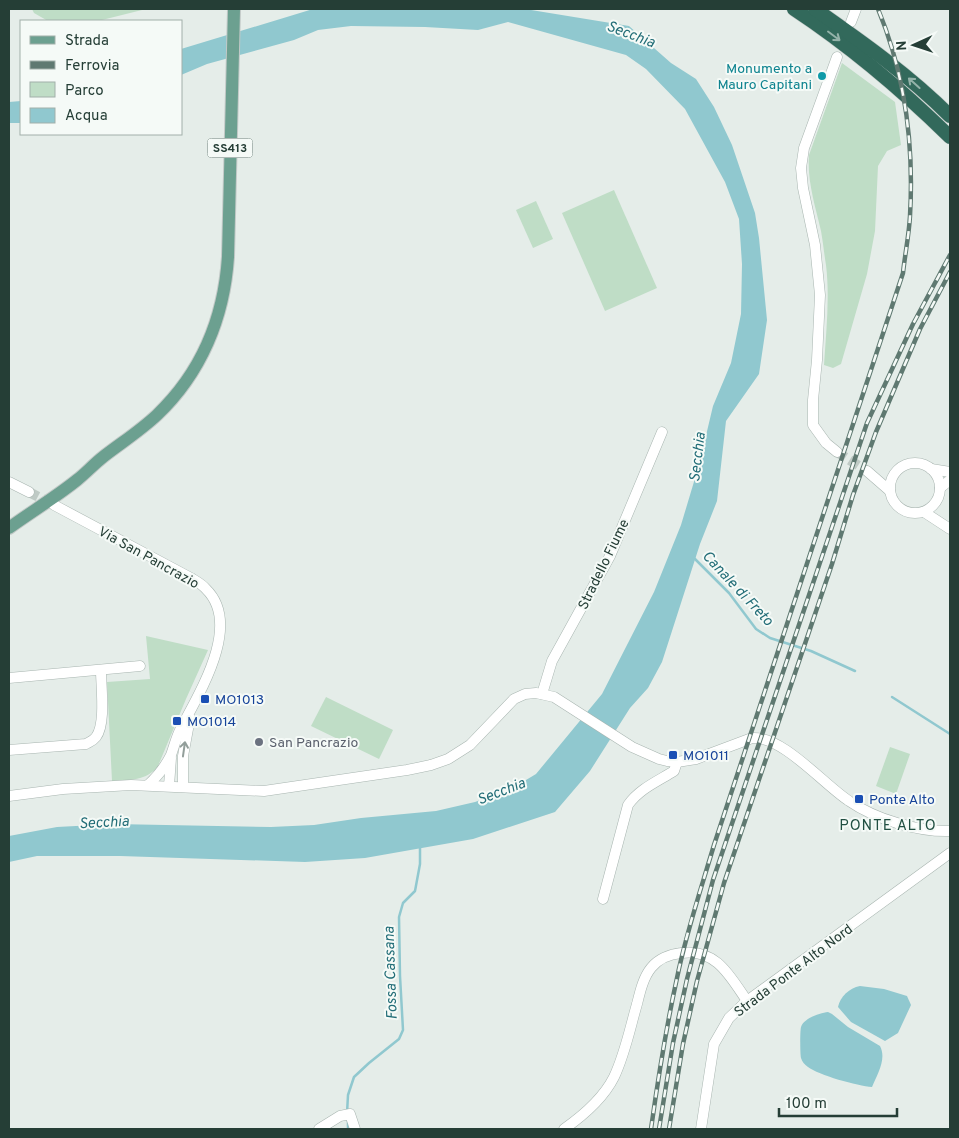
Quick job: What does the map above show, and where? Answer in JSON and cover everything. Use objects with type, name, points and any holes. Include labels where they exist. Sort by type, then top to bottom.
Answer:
[{"type":"highway","points":[[794,9],[833,35],[924,112],[950,137]]},
{"type":"highway","points":[[815,9],[907,76],[950,116]]},
{"type":"main road","name":"SS413","points":[[9,528],[77,480],[157,415],[178,393],[196,367],[213,331],[219,313],[227,268],[234,9]]},
{"type":"main road","name":"SS413","points":[[9,518],[73,474],[103,457]]},
{"type":"street","points":[[851,22],[856,9]]},
{"type":"street","points":[[836,452],[826,443],[813,425],[820,294],[816,254],[801,168],[804,148],[837,57]]},
{"type":"street","name":"Stradello Fiume","points":[[542,694],[552,661],[610,556],[662,432]]},
{"type":"street","points":[[916,463],[931,469],[936,474],[940,488],[936,503],[924,512],[913,514],[902,510],[894,502],[890,491],[890,482],[895,473],[908,464],[916,463]]},
{"type":"street","points":[[931,469],[950,472]]},
{"type":"street","points":[[890,491],[870,473],[895,473]]},
{"type":"street","points":[[940,488],[950,480]]},
{"type":"street","points":[[9,482],[28,492]]},
{"type":"street","points":[[936,503],[950,529]]},
{"type":"street","name":"Via San Pancrazio","points":[[54,505],[191,578],[206,588],[219,612],[220,636],[212,663],[191,712],[179,731],[171,754],[162,771],[148,785]]},
{"type":"street","points":[[924,512],[950,529]]},
{"type":"street","points":[[9,678],[140,666]]},
{"type":"street","points":[[9,750],[86,744],[96,737],[101,723],[101,670]]},
{"type":"street","points":[[9,796],[99,786],[148,785],[264,791],[431,765],[448,759],[470,745],[514,699],[525,694],[542,694],[562,702],[632,747],[659,759],[677,762],[696,759],[742,741],[760,738],[770,740],[794,755],[841,795],[861,808],[888,820],[923,830],[950,832]]},
{"type":"street","name":"Via San Pancrazio","points":[[183,787],[183,756],[191,712]]},
{"type":"street","name":"Via San Pancrazio","points":[[169,786],[171,754]]},
{"type":"street","points":[[603,899],[628,805],[642,790],[674,771],[677,762]]},
{"type":"street","name":"Strada Ponte Alto Nord","points":[[701,1129],[714,1044],[729,1018],[747,1001],[950,853]]},
{"type":"street","points":[[564,1129],[593,1105],[609,1085],[620,1061],[646,976],[654,964],[663,958],[680,953],[698,952],[706,955],[715,960],[725,970],[747,1001]]},
{"type":"street","points":[[319,1129],[340,1116],[350,1114],[355,1129]]},
{"type":"green space","points":[[32,9],[146,9],[102,20],[46,20],[34,13]]},
{"type":"green space","points":[[842,63],[895,102],[901,145],[887,151],[878,166],[875,231],[867,274],[841,364],[833,368],[824,365],[828,290],[821,231],[810,184],[809,155]]},
{"type":"green space","points":[[614,190],[657,288],[605,311],[562,213]]},
{"type":"green space","points":[[536,201],[553,239],[533,248],[516,210]]},
{"type":"green space","points":[[146,636],[208,650],[158,766],[149,775],[143,777],[112,781],[107,682],[150,679]]},
{"type":"green space","points":[[326,697],[393,730],[379,759],[311,726]]},
{"type":"green space","points":[[890,747],[910,754],[896,794],[876,786]]},
{"type":"water","name":"Secchia","points":[[313,9],[525,9],[629,26],[671,63],[696,79],[714,107],[732,145],[755,213],[767,320],[759,374],[726,421],[717,501],[700,544],[662,662],[648,688],[630,708],[590,771],[555,812],[473,839],[365,858],[305,862],[120,856],[37,856],[9,862],[9,836],[57,827],[114,824],[271,827],[314,825],[361,818],[436,811],[475,802],[511,789],[536,774],[602,694],[654,592],[681,525],[699,465],[713,406],[731,363],[741,314],[742,264],[739,219],[725,182],[685,109],[646,69],[626,55],[508,22],[478,30],[351,26],[318,30],[294,40],[207,64],[182,75],[182,49]]},
{"type":"water","points":[[20,101],[20,123],[9,123],[9,102]]},
{"type":"water","points":[[860,986],[884,989],[907,996],[911,1005],[898,1033],[885,1041],[851,1022],[838,1007],[846,994]]},
{"type":"water","points":[[828,1012],[848,1027],[880,1046],[882,1062],[872,1087],[829,1077],[813,1070],[802,1061],[800,1052],[801,1027],[805,1021]]},
{"type":"waterway","name":"Canale di Freto","points":[[694,558],[729,593],[756,629],[770,638],[811,651],[855,671]]},
{"type":"waterway","name":"Canale di Freto","points":[[892,697],[950,734]]},
{"type":"waterway","name":"Fossa Cassana","points":[[347,1113],[348,1095],[354,1077],[399,1039],[403,1030],[399,917],[403,903],[415,891],[420,864],[420,847]]},
{"type":"waterway","name":"Fossa Cassana","points":[[348,1121],[348,1129]]},
{"type":"tunnel","points":[[837,452],[867,471]]},
{"type":"tunnel","points":[[29,492],[52,504]]},
{"type":"railway","points":[[651,1129],[669,1016],[694,911],[714,845],[903,273],[910,216],[909,137],[906,111],[895,59],[878,9]]},
{"type":"railway","points":[[659,1129],[673,1043],[687,979],[713,880],[867,423],[913,324],[950,255]]},
{"type":"railway","points":[[669,1129],[683,1044],[697,981],[724,883],[832,564],[853,495],[876,432],[920,329],[950,272]]},
{"type":"place","name":"Monumento a Mauro Capitani","points":[[822,76]]},
{"type":"place","name":"MO1013","points":[[205,699]]},
{"type":"place","name":"MO1014","points":[[177,721]]},
{"type":"place","name":"San Pancrazio","points":[[259,742]]},
{"type":"place","name":"MO1011","points":[[673,755]]},
{"type":"place","name":"Ponte Alto","points":[[859,799]]},
{"type":"district","name":"PONTE ALTO","points":[[888,825]]}]
